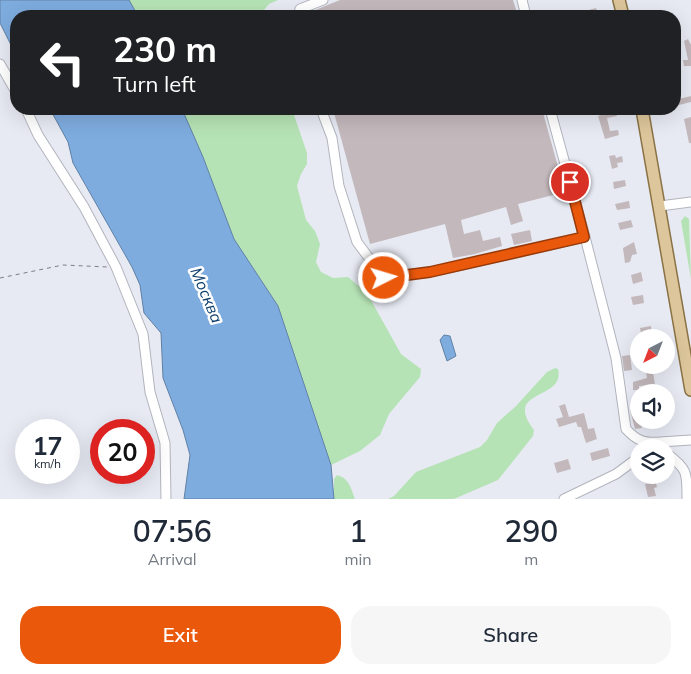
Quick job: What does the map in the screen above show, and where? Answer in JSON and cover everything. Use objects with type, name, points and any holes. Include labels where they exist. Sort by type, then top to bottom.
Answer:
[{"type":"main road","points":[[643,115],[691,390]]},
{"type":"street","points":[[300,10],[300,8],[323,0]]},
{"type":"street","points":[[0,64],[10,82]]},
{"type":"street","points":[[29,115],[38,134],[84,207],[116,267],[145,344],[150,392],[165,444],[166,499]]},
{"type":"street","points":[[323,115],[332,138],[339,186],[357,242],[384,278],[430,272],[584,237]]},
{"type":"street","points":[[552,115],[616,358],[626,429],[637,439]]},
{"type":"street","points":[[660,206],[691,202]]},
{"type":"street","points":[[675,443],[691,440]]},
{"type":"street","points":[[675,460],[683,466],[686,473],[687,499]]},
{"type":"street","points":[[564,499],[616,474],[630,464]]},
{"type":"path","points":[[0,278],[63,265],[93,268],[116,267]]},
{"type":"green space","points":[[129,0],[278,0],[269,4],[264,10],[135,10]]},
{"type":"green space","points":[[185,115],[294,115],[307,153],[307,164],[297,186],[306,220],[315,231],[320,244],[316,262],[321,272],[333,278],[348,277],[367,293],[401,354],[421,369],[420,377],[389,414],[380,435],[360,451],[331,465],[278,306],[234,239],[203,157]]},
{"type":"green space","points":[[685,216],[689,219],[691,279],[681,221]]},
{"type":"green space","points":[[555,368],[558,369],[558,379],[553,386],[530,401],[525,407],[526,417],[534,430],[533,436],[498,480],[454,499],[388,499],[394,496],[416,472],[480,447],[487,440],[497,423],[516,406],[547,372]]},
{"type":"green space","points":[[337,475],[347,481],[355,499],[334,499],[334,479]]},
{"type":"water","points":[[0,0],[129,0],[135,10],[10,10],[10,43],[0,23]]},
{"type":"water","name":"Москва","points":[[53,115],[185,115],[203,157],[234,239],[278,306],[331,465],[334,499],[184,499],[190,455],[183,430],[163,378],[161,333],[144,313],[140,285],[132,267],[73,163],[68,142]]},
{"type":"water","points":[[444,335],[450,336],[456,356],[447,361],[440,340]]},
{"type":"building","points":[[340,0],[513,0],[516,10],[315,10]]},
{"type":"building","points":[[688,39],[691,45],[691,66],[684,66],[683,60],[688,60],[684,41]]},
{"type":"building","points":[[691,96],[691,102],[681,104],[681,98]]},
{"type":"building","points":[[335,115],[544,115],[565,192],[518,204],[523,221],[511,225],[506,207],[461,220],[464,234],[480,230],[483,241],[500,237],[502,246],[453,258],[445,224],[370,244]]},
{"type":"building","points":[[617,115],[607,118],[610,131],[618,130],[619,135],[605,139],[598,116]]},
{"type":"building","points":[[691,117],[691,143],[689,143],[684,119]]},
{"type":"building","points":[[615,155],[616,158],[622,156],[623,162],[617,163],[618,167],[612,169],[609,156]]},
{"type":"building","points":[[625,180],[626,186],[614,189],[613,182]]},
{"type":"building","points":[[629,201],[630,208],[617,210],[615,204]]},
{"type":"building","points":[[631,220],[633,227],[620,230],[618,223]]},
{"type":"building","points":[[530,230],[532,241],[514,245],[511,234]]},
{"type":"building","points":[[634,242],[637,254],[632,255],[630,262],[625,263],[623,248]]},
{"type":"building","points":[[641,272],[643,281],[633,284],[631,275]]},
{"type":"building","points":[[643,295],[644,303],[633,305],[631,297]]},
{"type":"building","points":[[651,326],[651,329],[640,329]]},
{"type":"building","points":[[630,355],[630,370],[624,371],[622,356]]},
{"type":"building","points":[[646,374],[653,374],[655,384],[633,384],[633,382],[647,378]]},
{"type":"building","points":[[565,404],[569,417],[584,413],[588,429],[594,428],[597,439],[586,443],[581,427],[578,427],[576,422],[559,427],[556,419],[563,417],[559,406]]},
{"type":"building","points":[[608,448],[610,456],[592,461],[590,453]]},
{"type":"building","points":[[568,459],[571,469],[557,473],[554,463]]},
{"type":"building","points":[[645,484],[656,484],[657,487],[654,488],[656,496],[648,497]]},
{"type":"route","points":[[384,278],[430,272],[584,237],[570,182]]}]
